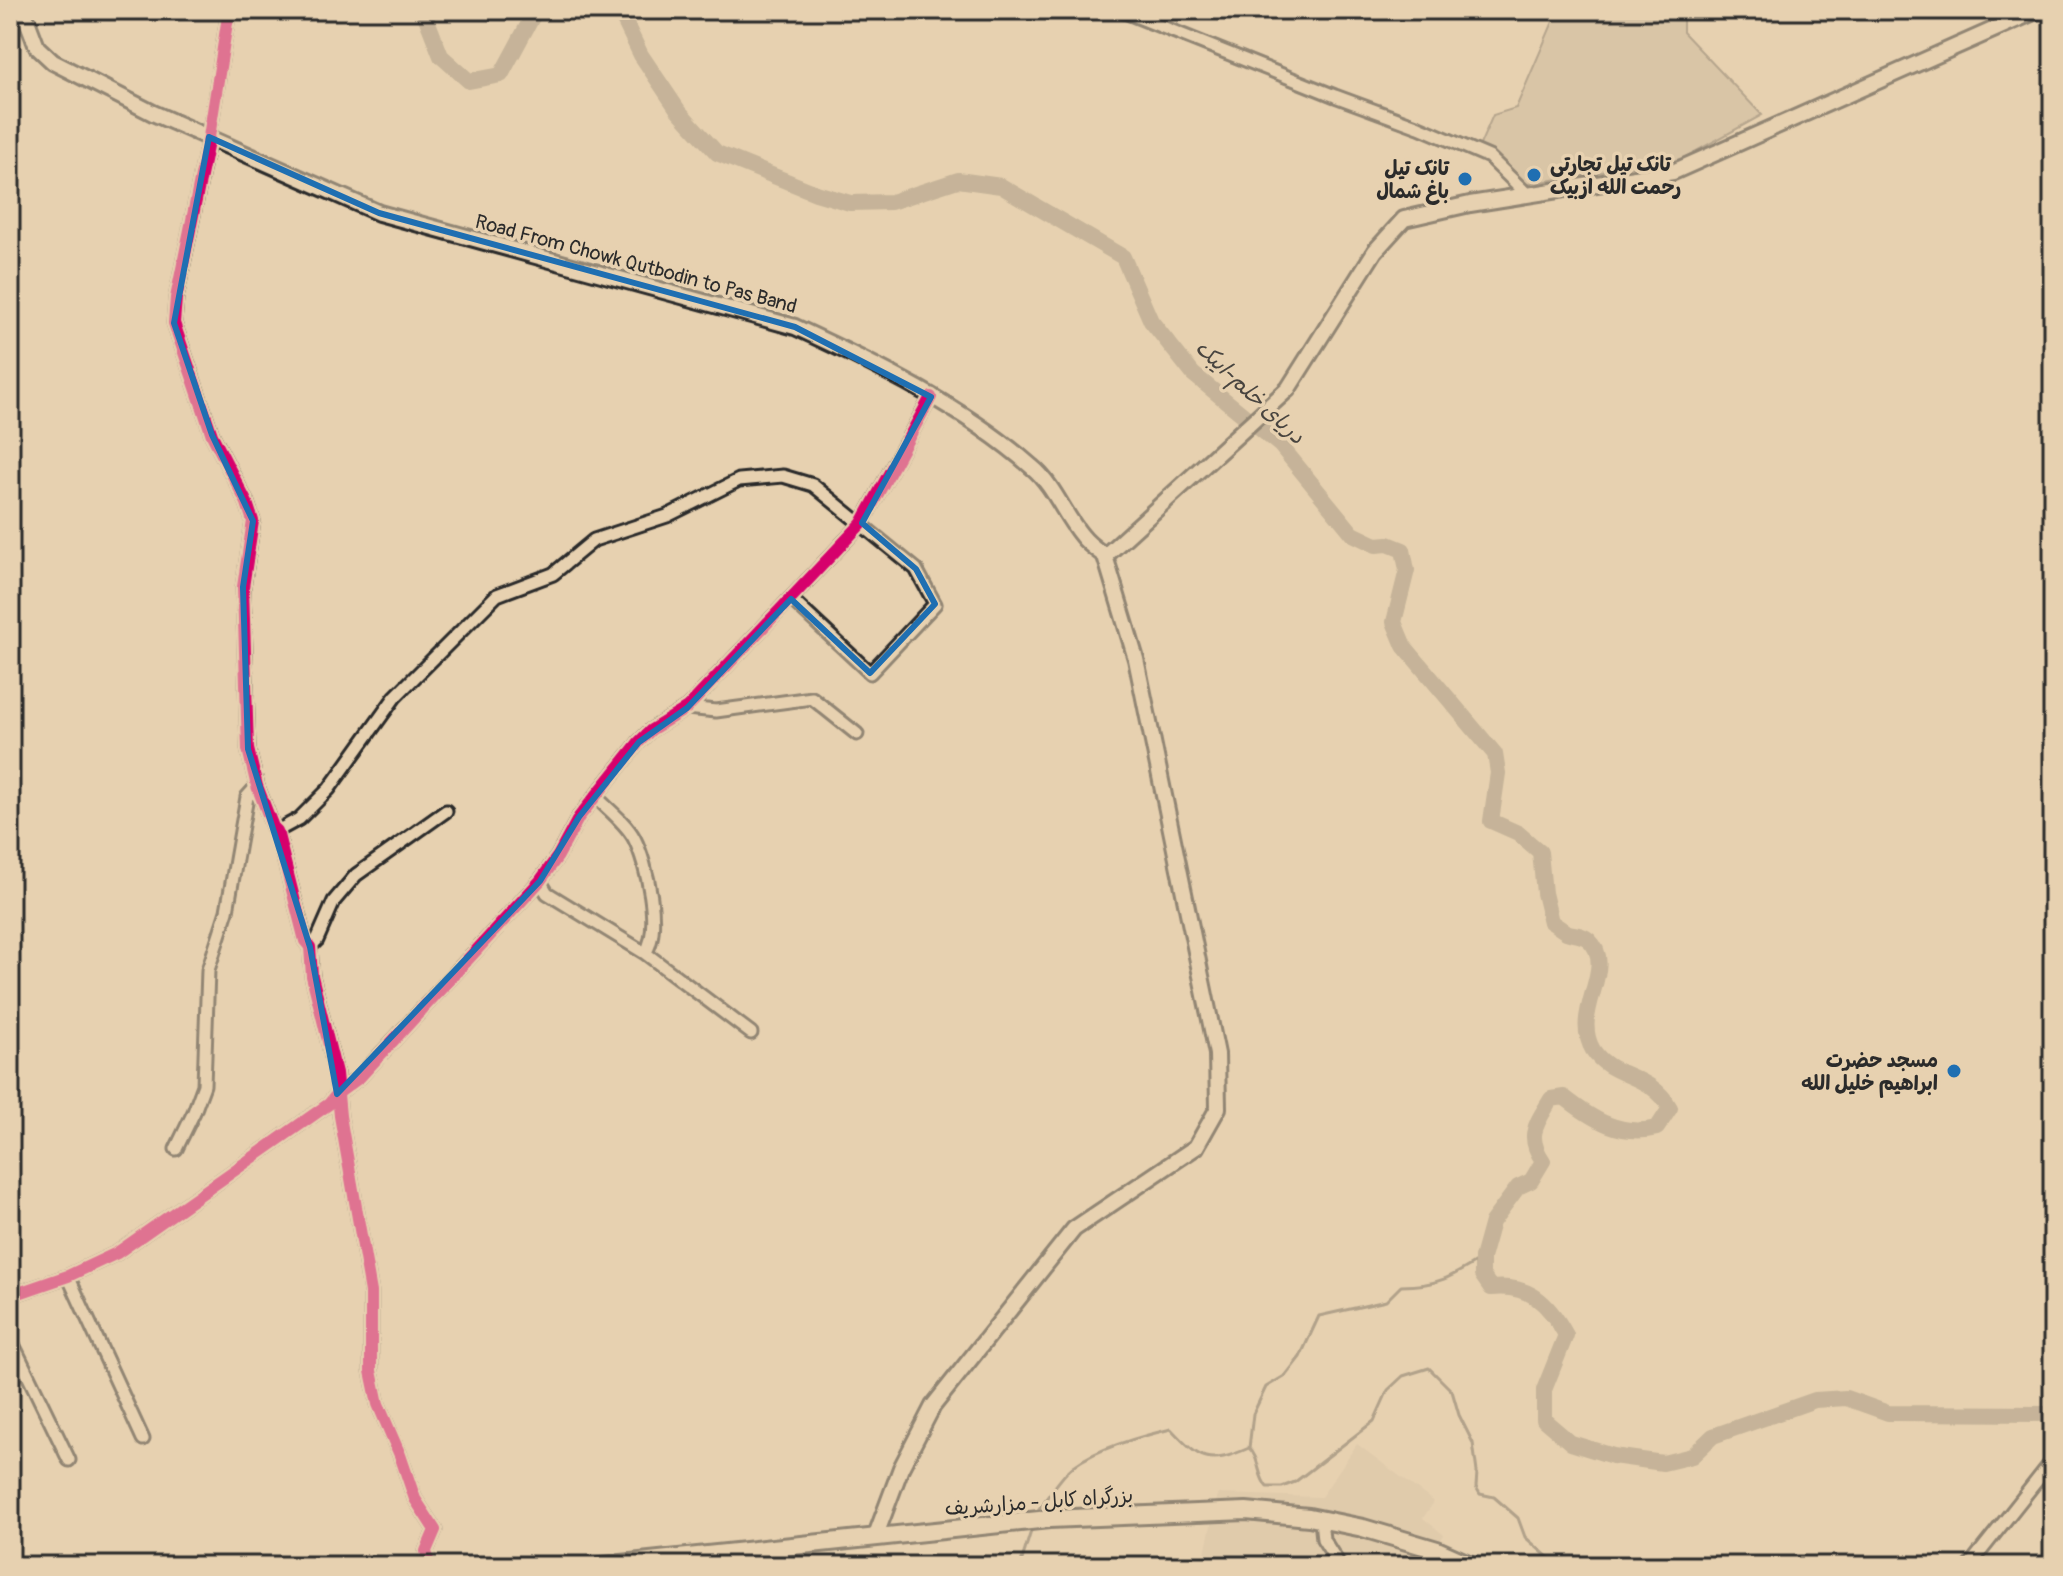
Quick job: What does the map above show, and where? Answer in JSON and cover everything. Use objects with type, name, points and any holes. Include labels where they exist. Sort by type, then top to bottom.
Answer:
[{"type":"highway","name":"بزرگراه کابل - مزارشریف","points":[[602,1566],[1023,1521],[1246,1511],[1363,1528],[1437,1550],[1473,1566]]},
{"type":"main road","name":"Road From Chowk Qutbodin to Pas Band","points":[[23,10],[37,47],[53,62],[153,113],[379,213],[795,327],[856,356],[931,397],[997,439],[1035,469],[1082,536],[1105,556]]},
{"type":"main road","points":[[876,1535],[901,1468],[933,1406],[1074,1229],[1196,1147],[1218,1108],[1217,1054],[1136,659],[1105,556],[1288,389],[1375,251],[1404,219],[1470,204],[1673,172],[2038,10]]},
{"type":"street","points":[[229,10],[174,323],[212,435],[253,521],[243,587],[248,749],[257,786],[277,831],[305,941],[310,947],[312,976],[336,1073],[371,1292],[371,1371],[378,1404],[415,1499],[435,1530],[426,1551],[429,1566]]},
{"type":"street","points":[[1120,10],[1489,157],[1528,195]]},
{"type":"street","points":[[10,1296],[68,1276],[117,1253],[329,1104],[360,1077],[540,881],[579,817],[639,742],[651,730],[687,708],[862,523],[931,397]]},
{"type":"street","points":[[277,831],[299,819],[329,789],[395,697],[497,595],[553,574],[594,540],[667,516],[739,480],[783,476],[813,485],[916,569],[935,604],[870,673],[791,599]]},
{"type":"street","points":[[687,708],[716,711],[812,698],[857,734]]},
{"type":"street","points":[[176,1149],[204,1085],[208,970],[227,911],[247,797],[257,786]]},
{"type":"street","points":[[596,797],[633,836],[647,875],[652,913],[650,945],[645,953]]},
{"type":"street","points":[[310,947],[317,940],[334,901],[356,875],[446,811]]},
{"type":"street","points":[[540,881],[547,893],[645,953],[751,1033]]},
{"type":"street","points":[[68,1276],[143,1439]]},
{"type":"street","points":[[10,1338],[69,1460]]},
{"type":"street","points":[[1969,1566],[2053,1460]]},
{"type":"street","points":[[1321,1520],[1323,1539],[1340,1566]]},
{"type":"highlighted area","points":[[209,137],[379,213],[795,327],[931,397],[862,523],[916,569],[935,604],[870,673],[791,599],[687,708],[639,742],[579,817],[540,881],[337,1094],[310,947],[248,749],[243,587],[253,521],[212,435],[174,323]]},
{"type":"shaded area","points":[[1558,10],[1683,10],[1683,32],[1762,115],[1682,159],[1516,186],[1479,147],[1493,115],[1516,108]]},
{"type":"shaded area","points":[[1357,1444],[1434,1502],[1423,1518],[1444,1535],[1424,1566],[1202,1566],[1218,1494],[1321,1497]]},
{"type":"waterway","name":"دریای خلم-ایبک","points":[[423,10],[441,56],[469,81],[501,75],[536,10]]},
{"type":"waterway","name":"دریای خلم-ایبک","points":[[619,10],[641,55],[678,110],[717,153],[816,193],[850,203],[891,202],[958,180],[1001,186],[1123,257],[1151,321],[1193,374],[1280,445],[1353,534],[1376,545],[1388,544],[1403,550],[1407,570],[1394,622],[1404,646],[1495,754],[1498,773],[1491,821],[1518,833],[1540,852],[1544,893],[1551,922],[1566,932],[1586,938],[1597,951],[1599,963],[1587,1021],[1587,1035],[1593,1050],[1610,1066],[1652,1088],[1670,1108],[1657,1128],[1631,1130],[1597,1119],[1564,1097],[1551,1099],[1534,1136],[1543,1161],[1531,1181],[1518,1187],[1492,1222],[1482,1258],[1482,1275],[1491,1288],[1516,1289],[1536,1298],[1552,1313],[1566,1335],[1544,1390],[1544,1420],[1571,1443],[1613,1456],[1663,1463],[1692,1456],[1713,1436],[1815,1400],[1846,1398],[1888,1413],[2047,1414],[2053,1411]]},
{"type":"waterway","points":[[1036,1513],[1076,1464],[1131,1440],[1171,1429],[1190,1448],[1206,1457],[1224,1457],[1249,1448],[1253,1414],[1266,1387],[1286,1375],[1300,1357],[1319,1316],[1386,1301],[1401,1286],[1444,1279],[1482,1258]]},
{"type":"waterway","points":[[1249,1448],[1267,1487],[1282,1487],[1295,1482],[1374,1421],[1388,1390],[1403,1376],[1429,1368],[1452,1391],[1459,1415],[1473,1443],[1476,1487],[1480,1494],[1494,1497],[1518,1518],[1525,1537],[1558,1566]]},
{"type":"waterway","points":[[1020,1566],[1032,1528]]},
{"type":"cycle path","points":[[229,10],[174,323],[212,435],[253,521],[243,587],[248,749],[257,786],[277,831],[305,941],[310,947],[312,976],[336,1073],[340,1116],[371,1292],[371,1371],[378,1404],[415,1499],[435,1530],[426,1551],[429,1566]]},
{"type":"cycle path","points":[[10,1296],[68,1276],[117,1253],[329,1104],[360,1077],[540,881],[579,817],[639,742],[651,730],[687,708],[862,523],[931,397]]},
{"type":"place","name":"تانک تیل تجارتی رحمت الله ازبیک","points":[[1534,175]]},
{"type":"place","name":"تانک تیل باغ شمال","points":[[1465,179]]},
{"type":"place","name":"مسجد حضرت ابراهیم خلیل الله","points":[[1954,1071]]}]
